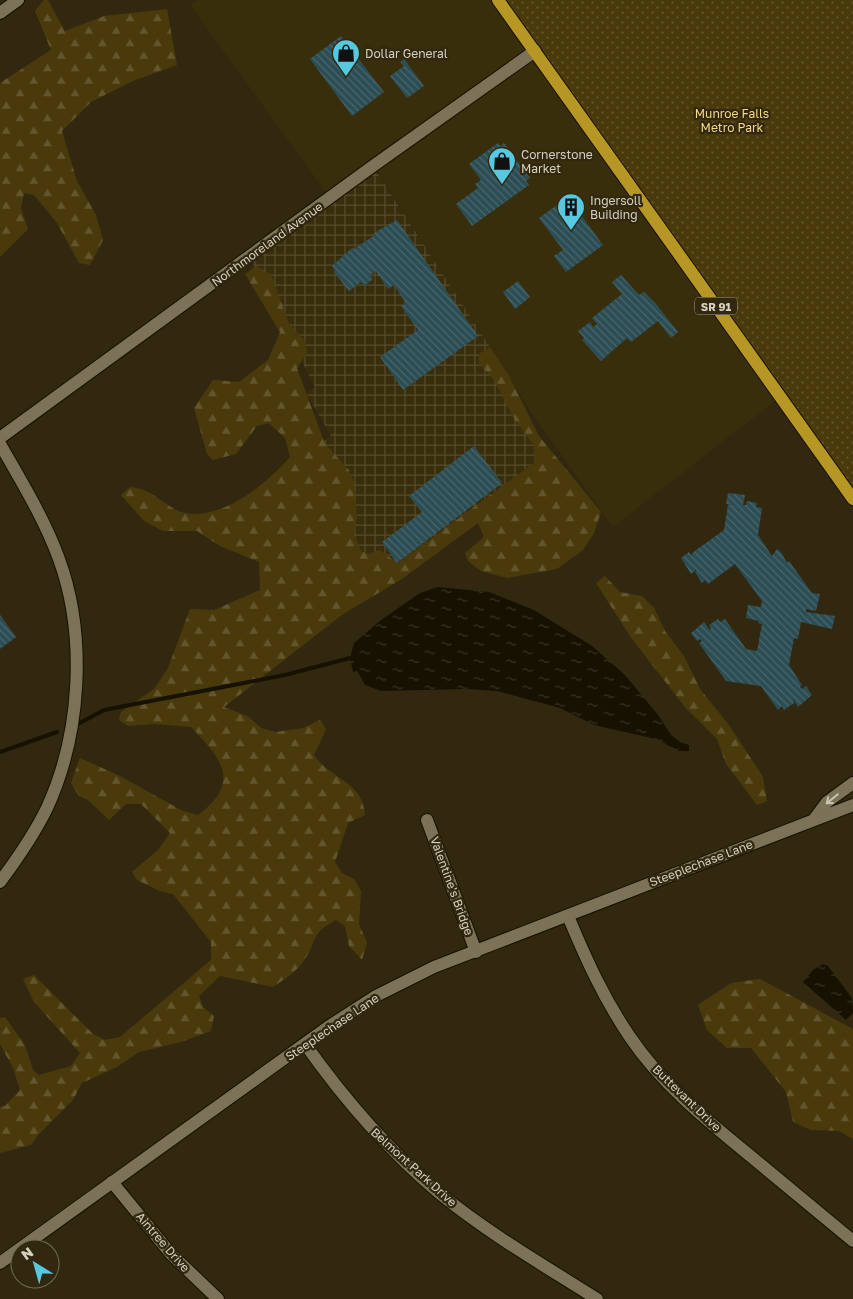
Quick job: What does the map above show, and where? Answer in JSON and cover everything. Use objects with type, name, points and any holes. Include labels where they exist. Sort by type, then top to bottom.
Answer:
[{"type":"main road","name":"SR 91","points":[[498,0],[853,499]]},
{"type":"street","points":[[0,13],[18,0]]},
{"type":"street","name":"Northmoreland Avenue","points":[[0,438],[373,166],[535,51]]},
{"type":"street","points":[[0,444],[48,532],[65,578],[75,633],[75,692],[65,752],[50,801],[35,831],[0,882]]},
{"type":"street","name":"Steeplechase Lane","points":[[815,818],[827,802],[853,783]]},
{"type":"street","name":"Steeplechase Lane","points":[[0,1263],[304,1044],[356,1008],[404,981],[434,967],[815,818],[853,806]]},
{"type":"street","name":"Valentine's Bridge","points":[[427,820],[476,952]]},
{"type":"street","name":"Buttevant Drive","points":[[568,916],[593,975],[611,1008],[631,1039],[660,1075],[708,1121],[853,1241]]},
{"type":"street","name":"Belmont Park Drive","points":[[304,1044],[350,1106],[383,1141],[439,1192],[501,1238],[597,1299]]},
{"type":"street","name":"Aintree Drive","points":[[112,1182],[171,1254],[218,1299]]},
{"type":"shaded area","points":[[197,0],[498,0],[780,397],[613,527],[535,418],[374,166],[330,198],[190,5]]},
{"type":"shaded area","points":[[373,166],[490,347],[485,351],[546,451],[535,462],[398,563],[371,572],[338,526],[315,447],[331,436],[307,394],[315,387],[249,256]]},
{"type":"green space","points":[[44,0],[48,0],[65,31],[104,16],[167,9],[177,65],[133,81],[91,102],[62,131],[77,181],[96,215],[103,240],[90,265],[79,263],[57,223],[34,195],[24,193],[21,208],[28,229],[0,257],[0,83],[51,50],[35,11]]},
{"type":"green space","name":"Munroe Falls Metro Park","points":[[498,0],[853,0],[853,499]]},
{"type":"green space","points":[[256,266],[271,274],[289,324],[306,342],[307,353],[297,368],[325,444],[349,470],[354,482],[357,517],[354,534],[361,551],[369,554],[379,550],[398,563],[535,462],[533,444],[515,420],[494,380],[479,363],[479,354],[490,347],[509,376],[539,436],[601,512],[594,533],[583,550],[557,569],[507,578],[481,571],[468,561],[465,553],[484,537],[478,523],[402,579],[343,614],[224,707],[249,717],[261,728],[276,732],[303,728],[320,720],[326,729],[314,755],[328,770],[352,787],[363,804],[365,815],[348,823],[335,862],[342,873],[354,879],[361,891],[359,924],[367,943],[362,960],[349,946],[345,926],[336,920],[327,925],[318,934],[308,955],[300,966],[273,987],[220,976],[199,996],[203,1007],[214,1016],[211,1031],[181,1042],[139,1052],[117,1067],[82,1083],[73,1100],[38,1135],[31,1145],[0,1153],[0,1107],[5,1106],[20,1090],[13,1068],[0,1044],[0,1018],[5,1017],[25,1045],[33,1070],[39,1075],[71,1066],[80,1053],[34,1002],[23,979],[34,975],[92,1033],[104,1040],[120,1037],[211,960],[211,942],[173,894],[160,891],[137,880],[132,872],[159,849],[170,833],[141,804],[126,804],[109,820],[88,800],[79,796],[71,783],[80,758],[118,775],[183,811],[198,815],[220,792],[223,782],[223,771],[219,761],[212,750],[191,727],[155,724],[128,726],[119,720],[121,712],[154,689],[168,668],[190,609],[214,610],[260,590],[259,562],[220,546],[197,531],[163,531],[144,521],[121,495],[132,487],[146,491],[180,512],[200,514],[214,511],[243,498],[269,478],[290,457],[285,438],[269,423],[257,426],[236,454],[213,460],[207,454],[194,408],[213,380],[239,382],[268,360],[280,332],[245,274]]},
{"type":"green space","points":[[605,576],[620,592],[642,596],[654,608],[665,631],[684,656],[700,689],[729,725],[763,777],[767,801],[757,805],[726,764],[717,739],[685,707],[632,639],[596,583]]},
{"type":"green space","points":[[760,979],[853,1029],[853,1139],[839,1131],[811,1130],[793,1122],[786,1092],[751,1048],[727,1048],[707,1030],[698,1005],[731,983]]},
{"type":"water","points":[[438,587],[489,592],[534,610],[592,646],[625,675],[659,716],[671,735],[680,742],[689,745],[689,751],[676,751],[660,740],[594,725],[560,708],[497,691],[466,689],[381,691],[365,685],[357,671],[353,672],[350,658],[354,643],[381,620],[420,593]]},
{"type":"water","points":[[823,964],[828,966],[852,998],[853,1013],[846,1020],[803,982],[813,970]]},
{"type":"building","points":[[341,36],[384,92],[352,116],[310,59]]},
{"type":"building","points":[[404,59],[424,86],[407,98],[390,76],[404,66],[400,62]]},
{"type":"building","name":"Cornerstone Market","points":[[498,143],[500,146],[504,143],[530,178],[526,181],[529,185],[472,226],[456,204],[478,188],[475,184],[481,180],[469,164]]},
{"type":"building","name":"Ingersoll Building","points":[[568,197],[603,245],[566,272],[554,256],[563,250],[539,218]]},
{"type":"building","points":[[397,220],[478,336],[403,390],[380,357],[418,330],[401,306],[406,303],[394,285],[388,289],[376,271],[370,275],[373,279],[364,286],[361,282],[349,291],[334,272],[332,266],[352,248],[354,249],[375,235],[374,233]]},
{"type":"building","points":[[621,275],[639,295],[644,292],[656,304],[678,332],[671,338],[658,321],[631,342],[627,338],[601,361],[582,340],[584,338],[578,331],[590,322],[593,327],[597,324],[592,318],[622,294],[612,282]]},
{"type":"building","points":[[518,281],[530,297],[515,309],[503,292]]},
{"type":"building","points":[[474,446],[502,483],[397,563],[382,542],[422,512],[409,496]]},
{"type":"building","points":[[728,493],[745,495],[743,505],[746,505],[747,501],[757,503],[756,507],[762,508],[758,535],[772,556],[777,549],[781,552],[787,563],[789,561],[812,593],[820,594],[816,611],[806,609],[806,612],[835,616],[832,629],[801,622],[798,639],[794,638],[789,665],[802,685],[800,687],[802,689],[806,686],[812,695],[798,707],[793,699],[794,703],[784,710],[782,706],[778,710],[761,686],[726,681],[699,643],[702,641],[700,639],[697,641],[691,633],[704,622],[710,630],[709,625],[718,619],[720,622],[725,619],[746,649],[757,651],[762,624],[758,623],[759,621],[746,618],[748,605],[761,607],[762,601],[735,564],[708,584],[705,580],[702,583],[695,572],[697,569],[691,574],[681,558],[689,552],[692,556],[692,553],[724,530],[728,505],[731,505],[726,504]]},
{"type":"building","points":[[0,615],[16,637],[0,649]]},
{"type":"waterway","points":[[78,724],[104,710],[285,675],[350,658]]},
{"type":"waterway","points":[[0,752],[57,732]]},
{"type":"place","name":"Dollar General","points":[[346,77]]},
{"type":"place","name":"Cornerstone Market","points":[[502,185]]},
{"type":"place","name":"Ingersoll Building","points":[[571,231]]}]
